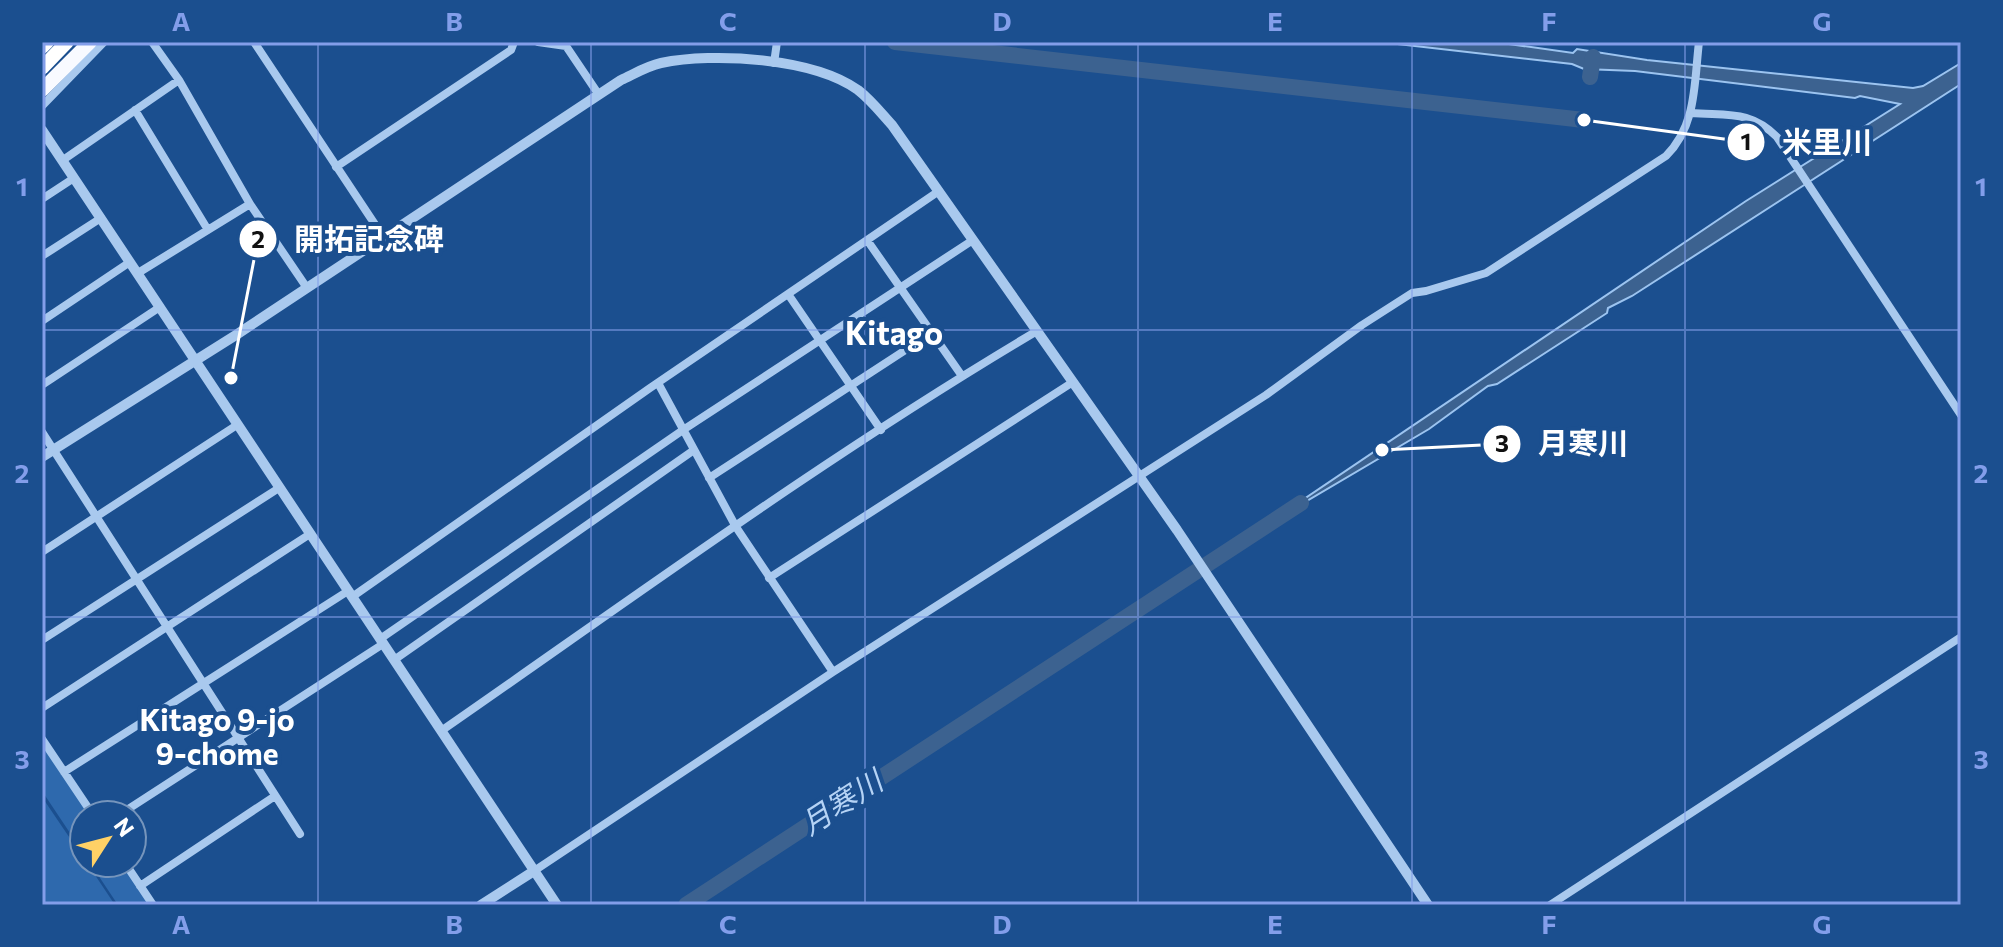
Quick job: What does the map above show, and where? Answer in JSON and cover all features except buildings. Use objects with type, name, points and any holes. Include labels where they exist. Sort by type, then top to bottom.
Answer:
[{"type":"highway","points":[[42,47],[47,42]]},
{"type":"highway","points":[[42,68],[67,42]]},
{"type":"highway","points":[[42,90],[90,42]]},
{"type":"street","points":[[42,106],[104,42]]},
{"type":"street","points":[[152,42],[179,80],[250,204],[307,288]]},
{"type":"street","points":[[254,42],[384,238]]},
{"type":"street","points":[[336,167],[511,50],[514,42]]},
{"type":"street","points":[[538,42],[566,46],[599,95]]},
{"type":"street","points":[[481,905],[833,672],[1266,395],[1362,325],[1412,293],[1486,273],[1666,156],[1685,134],[1691,113],[1699,42]]},
{"type":"street","points":[[774,63],[777,43]]},
{"type":"street","points":[[42,457],[236,335],[621,80],[656,64],[691,58],[774,63],[818,72],[856,89],[892,125],[1183,539],[1428,905]]},
{"type":"street","points":[[63,160],[179,80]]},
{"type":"street","points":[[135,110],[208,230]]},
{"type":"street","points":[[1691,113],[1750,117],[1777,137],[1961,415]]},
{"type":"street","points":[[42,130],[557,905]]},
{"type":"street","points":[[42,199],[74,178]]},
{"type":"street","points":[[64,772],[201,683],[350,594],[939,191]]},
{"type":"street","points":[[138,273],[250,204]]},
{"type":"street","points":[[42,256],[101,218]]},
{"type":"street","points":[[867,240],[962,376]]},
{"type":"street","points":[[144,799],[381,641],[818,339],[901,289],[973,240]]},
{"type":"street","points":[[42,321],[130,262]]},
{"type":"street","points":[[788,294],[881,430]]},
{"type":"street","points":[[42,385],[160,307]]},
{"type":"street","points":[[441,731],[736,527],[962,376],[1037,331]]},
{"type":"street","points":[[709,478],[930,334]]},
{"type":"street","points":[[769,578],[1073,382]]},
{"type":"street","points":[[658,383],[736,527],[833,672]]},
{"type":"street","points":[[42,552],[237,425]]},
{"type":"street","points":[[42,432],[300,834]]},
{"type":"street","points":[[394,660],[694,450]]},
{"type":"street","points":[[42,640],[279,488]]},
{"type":"street","points":[[42,708],[310,534]]},
{"type":"street","points":[[1550,905],[1961,637]]},
{"type":"street","points":[[42,739],[82,799]]},
{"type":"street","points":[[140,886],[275,796]]},
{"type":"street","points":[[135,879],[153,905]]},
{"type":"shaded area","points":[[1380,42],[1495,42],[1573,53],[1577,49],[1647,60],[1913,88],[1923,86],[1961,63],[1961,84],[1632,296],[1608,308],[1607,313],[1497,384],[1488,386],[1429,429],[1261,528],[1746,201],[1900,104],[1860,96],[1855,98],[1635,71],[1584,69],[1572,64]]},
{"type":"shaded area","points":[[42,742],[79,799],[68,799],[68,830],[42,791]]},
{"type":"shaded area","points":[[42,797],[68,835],[68,879],[98,879],[115,905],[42,905]]},
{"type":"shaded area","points":[[101,879],[134,879],[151,905],[118,905]]},
{"type":"waterway","points":[[895,42],[1584,120]]},
{"type":"waterway","points":[[1590,77],[1593,57]]},
{"type":"waterway","name":"月寒川","points":[[686,905],[1301,503]]},
{"type":"place","name":"米里川","points":[[1584,120]]},
{"type":"place","name":"開拓記念碑","points":[[231,378]]},
{"type":"place","name":"月寒川","points":[[1382,450]]},
{"type":"district","name":"Kitago","points":[[894,334]]},
{"type":"district","name":"Kitago 9-jo 9-chome","points":[[217,738]]}]
